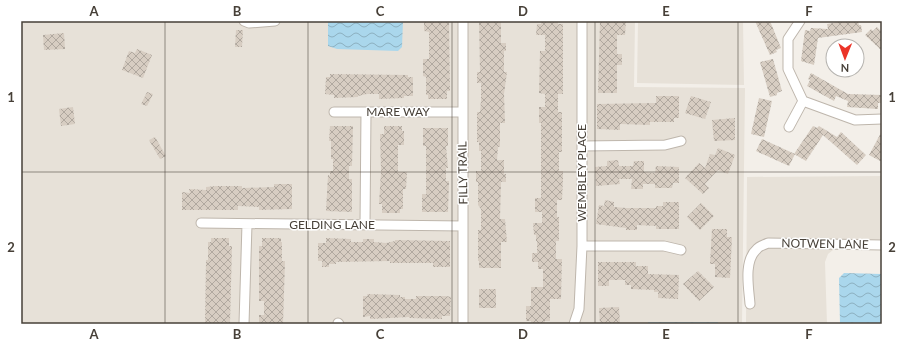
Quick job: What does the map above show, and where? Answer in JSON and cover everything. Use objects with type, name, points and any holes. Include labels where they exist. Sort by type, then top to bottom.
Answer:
[{"type":"street","points":[[244,21],[249,23],[275,21]]},
{"type":"street","name":"FILLY TRAIL","points":[[463,324],[462,112],[464,21]]},
{"type":"street","name":"WEMBLEY PLACE","points":[[574,324],[579,309],[582,246],[582,21]]},
{"type":"street","points":[[800,21],[788,39],[788,69],[803,102],[855,120],[882,119]]},
{"type":"street","points":[[789,127],[803,102]]},
{"type":"street","name":"MARE WAY","points":[[334,112],[462,112]]},
{"type":"street","points":[[365,226],[366,112]]},
{"type":"street","points":[[582,146],[665,145],[680,141]]},
{"type":"street","name":"GELDING LANE","points":[[201,223],[463,226]]},
{"type":"street","points":[[244,324],[247,224]]},
{"type":"street","name":"NOTWEN LANE","points":[[750,304],[749,274],[751,258],[756,249],[768,243],[882,245]]},
{"type":"street","points":[[582,246],[664,246],[682,250]]},
{"type":"shaded area","points":[[21,21],[635,21],[634,87],[745,88],[742,324],[21,324]]},
{"type":"shaded area","points":[[638,21],[743,21],[744,85],[637,83]]},
{"type":"shaded area","points":[[882,176],[882,250],[833,250],[828,254],[825,262],[827,324],[746,324],[747,177]]},
{"type":"water","points":[[328,21],[403,21],[402,47],[398,51],[337,49],[328,46]]},
{"type":"water","points":[[844,273],[882,274],[882,324],[840,324],[839,278]]},
{"type":"water","points":[[648,322],[718,322],[718,324],[648,324]]},
{"type":"building","points":[[424,21],[449,21],[450,91],[447,91],[447,99],[428,99],[428,95],[426,95],[426,77],[423,76],[423,59],[429,59],[429,32],[424,31]]},
{"type":"building","points":[[479,21],[501,21],[501,43],[506,43],[506,51],[504,51],[504,72],[507,72],[504,94],[505,123],[500,123],[500,147],[498,147],[497,160],[504,160],[504,174],[506,174],[506,182],[501,182],[500,219],[505,219],[507,242],[501,242],[501,268],[479,268],[478,261],[478,230],[481,230],[481,209],[478,205],[478,182],[476,182],[476,171],[481,171],[481,151],[479,151],[479,142],[477,142],[477,112],[480,112],[481,100],[481,83],[477,83],[477,72],[480,72]]},
{"type":"building","points":[[541,21],[558,21],[558,24],[563,24],[563,94],[558,94],[558,112],[562,112],[562,152],[559,152],[559,171],[563,171],[563,179],[562,200],[557,200],[559,241],[556,241],[556,259],[562,259],[561,299],[550,299],[550,321],[545,321],[544,324],[531,324],[531,321],[526,321],[526,306],[531,306],[531,287],[543,287],[543,269],[538,269],[538,262],[532,262],[532,253],[537,253],[537,241],[536,235],[534,235],[533,223],[542,223],[542,212],[535,212],[535,198],[541,198],[541,123],[539,123],[539,107],[545,107],[545,94],[539,93],[540,51],[545,51],[545,35],[536,35],[537,24],[541,24]]},
{"type":"building","points":[[600,21],[626,21],[625,35],[617,35],[617,54],[622,54],[622,65],[617,65],[617,93],[598,93]]},
{"type":"building","points":[[755,21],[770,21],[781,48],[776,50],[777,52],[770,55]]},
{"type":"building","points":[[845,21],[858,21],[859,25],[861,25],[862,32],[818,38],[814,65],[801,61],[805,30],[810,31],[811,28],[828,29],[827,24]]},
{"type":"building","points":[[877,27],[882,32],[882,51],[865,35],[871,29],[873,31]]},
{"type":"building","points":[[236,30],[243,30],[242,47],[235,47]]},
{"type":"building","points":[[64,33],[65,49],[44,50],[43,35]]},
{"type":"building","points":[[137,49],[152,55],[143,78],[122,70],[129,51],[135,53]]},
{"type":"building","points":[[773,59],[782,91],[777,93],[777,95],[770,97],[760,62]]},
{"type":"building","points":[[811,73],[848,94],[882,95],[881,103],[878,103],[878,109],[847,107],[848,101],[836,96],[834,101],[807,86]]},
{"type":"building","points":[[330,74],[408,75],[408,77],[413,77],[413,96],[404,96],[404,98],[379,99],[379,94],[367,94],[358,97],[334,98],[334,95],[325,94],[326,77],[330,77]]},
{"type":"building","points":[[147,92],[153,94],[147,106],[141,104]]},
{"type":"building","points":[[656,96],[679,96],[679,118],[674,118],[674,122],[650,122],[650,125],[620,124],[620,130],[597,129],[597,104],[656,103]]},
{"type":"building","points":[[691,96],[711,102],[705,119],[685,113]]},
{"type":"building","points":[[759,98],[772,101],[764,137],[751,134]]},
{"type":"building","points":[[73,107],[75,124],[61,126],[59,109]]},
{"type":"building","points":[[735,118],[735,140],[714,141],[712,120]]},
{"type":"building","points":[[330,126],[353,126],[352,166],[349,166],[349,179],[352,179],[352,212],[326,211],[328,175],[330,176],[330,171],[333,171],[331,141],[329,141]]},
{"type":"building","points":[[384,126],[402,126],[402,131],[404,131],[404,145],[398,145],[398,172],[407,172],[406,189],[403,189],[403,209],[400,209],[400,213],[382,213],[382,204],[379,204],[381,171],[380,134],[384,134]]},
{"type":"building","points":[[813,126],[817,128],[819,126],[837,137],[841,132],[866,155],[857,165],[823,135],[806,161],[794,154]]},
{"type":"building","points":[[423,128],[448,128],[448,146],[446,146],[448,168],[446,168],[446,181],[449,181],[448,212],[422,212],[422,194],[426,194],[426,146],[423,146]]},
{"type":"building","points":[[882,131],[882,162],[869,155]]},
{"type":"building","points":[[155,137],[166,156],[160,159],[149,140]]},
{"type":"building","points":[[762,139],[795,154],[789,166],[756,151]]},
{"type":"building","points":[[718,148],[735,155],[728,174],[718,170],[705,184],[709,188],[703,194],[685,178],[699,163],[705,168],[710,154],[715,155]]},
{"type":"building","points":[[618,160],[619,166],[633,166],[634,161],[644,161],[644,172],[655,173],[656,166],[679,167],[679,183],[673,183],[672,188],[655,188],[655,184],[643,184],[643,189],[631,189],[632,179],[619,179],[620,184],[596,186],[595,167],[607,166],[607,161]]},
{"type":"building","points":[[274,184],[292,184],[292,209],[259,210],[259,207],[238,206],[238,210],[182,210],[182,192],[190,193],[189,189],[206,190],[206,187],[216,186],[242,186],[242,188],[274,187]]},
{"type":"building","points":[[605,200],[614,202],[614,207],[626,208],[656,208],[656,206],[663,206],[663,202],[679,202],[679,229],[656,229],[656,226],[637,225],[637,230],[626,230],[626,228],[596,224],[599,205],[604,206]]},
{"type":"building","points":[[701,203],[714,216],[700,230],[687,217]]},
{"type":"building","points":[[712,229],[727,229],[727,237],[732,237],[730,278],[715,277],[715,264],[710,264]]},
{"type":"building","points":[[211,238],[229,238],[229,246],[232,246],[230,324],[205,324],[206,260],[208,260],[208,242],[211,242]]},
{"type":"building","points":[[262,238],[281,238],[282,242],[282,261],[285,261],[283,324],[259,324],[259,315],[264,315],[264,301],[259,301],[259,246],[262,246]]},
{"type":"building","points":[[326,238],[351,239],[351,242],[363,242],[363,239],[374,239],[374,242],[386,243],[395,240],[450,241],[450,267],[433,267],[433,263],[390,263],[390,261],[336,262],[336,264],[329,264],[329,267],[322,267],[322,261],[318,261],[318,243],[326,243]]},
{"type":"building","points":[[598,262],[636,262],[636,266],[648,266],[648,274],[679,275],[678,299],[658,298],[658,292],[654,292],[654,290],[631,289],[631,285],[625,285],[625,280],[609,280],[609,286],[598,286]]},
{"type":"building","points":[[698,271],[714,287],[699,301],[683,284]]},
{"type":"building","points":[[479,289],[496,289],[496,308],[479,308]]},
{"type":"building","points":[[367,294],[400,295],[400,297],[405,297],[405,299],[416,299],[416,296],[451,297],[450,316],[442,316],[442,319],[409,317],[370,319],[370,316],[363,317],[363,296],[368,296]]},
{"type":"building","points":[[619,307],[620,324],[600,324],[599,308]]}]
